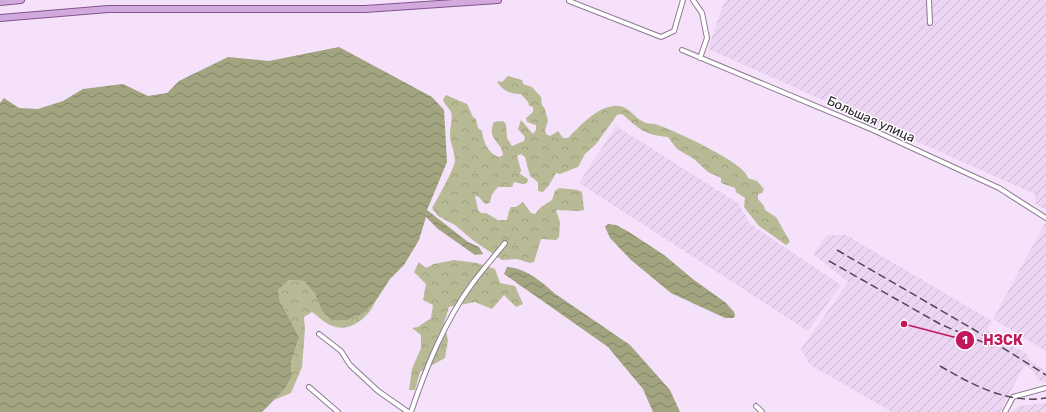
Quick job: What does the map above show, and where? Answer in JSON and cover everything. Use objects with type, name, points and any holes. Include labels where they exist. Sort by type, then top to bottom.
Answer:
[{"type":"main road","points":[[0,2],[21,0]]},
{"type":"main road","points":[[0,18],[108,9],[365,9],[498,0]]},
{"type":"street","points":[[569,1],[661,37],[674,31],[683,0]]},
{"type":"street","points":[[693,0],[702,13],[707,38],[700,58]]},
{"type":"street","points":[[929,0],[930,22]]},
{"type":"street","name":"Большая улица","points":[[682,50],[873,130],[999,188],[1046,218]]},
{"type":"street","points":[[319,334],[341,351],[350,365],[378,391],[409,412],[442,334],[471,285],[505,243]]},
{"type":"street","points":[[309,387],[338,412]]},
{"type":"street","points":[[1005,412],[1013,398],[1046,388]]},
{"type":"street","points":[[756,406],[762,412]]},
{"type":"shaded area","points":[[727,0],[1046,0],[1046,210],[1035,203],[1035,194],[708,49],[723,5]]},
{"type":"shaded area","points":[[616,126],[738,203],[750,224],[841,285],[808,331],[579,183]]},
{"type":"shaded area","points":[[1046,223],[1046,351],[993,319]]},
{"type":"shaded area","points":[[827,235],[846,235],[992,321],[987,330],[1028,355],[1028,359],[1046,371],[1046,383],[1039,380],[1031,369],[1024,365],[1000,412],[892,412],[810,365],[801,349],[848,282],[813,254]]},
{"type":"shaded area","points":[[1046,403],[1046,412],[1011,412],[1019,406]]},
{"type":"green space","points":[[508,76],[522,80],[523,84],[532,87],[541,97],[542,105],[545,109],[548,121],[545,130],[546,134],[550,136],[558,131],[563,138],[568,138],[595,113],[608,107],[619,106],[628,109],[646,123],[656,124],[667,128],[723,156],[735,164],[748,178],[757,181],[764,189],[762,193],[758,194],[758,199],[764,206],[765,210],[776,217],[790,242],[786,245],[759,226],[744,207],[745,198],[736,192],[735,188],[721,183],[721,178],[708,172],[694,159],[677,149],[668,137],[647,133],[622,114],[617,115],[596,144],[585,154],[578,167],[560,174],[556,173],[543,192],[538,191],[538,182],[530,176],[525,157],[521,154],[517,156],[521,170],[520,174],[528,179],[527,183],[522,184],[514,182],[512,187],[498,187],[492,194],[490,203],[485,204],[479,197],[475,196],[478,210],[481,213],[486,213],[498,220],[507,220],[511,207],[516,207],[523,202],[531,213],[535,214],[541,207],[552,200],[555,191],[559,188],[578,190],[582,192],[584,210],[556,210],[560,222],[559,237],[556,240],[541,239],[534,262],[530,263],[517,259],[502,260],[474,241],[455,225],[438,216],[432,208],[449,176],[455,161],[450,137],[452,114],[444,103],[443,99],[446,95],[467,104],[473,117],[476,119],[478,128],[482,131],[487,147],[492,153],[499,157],[503,155],[500,146],[493,137],[492,128],[494,122],[503,121],[506,124],[507,138],[512,146],[524,141],[525,137],[518,129],[521,120],[533,134],[536,130],[536,125],[527,122],[526,118],[533,112],[533,107],[529,106],[528,102],[521,94],[507,91],[501,87],[497,81],[502,82]]},
{"type":"green space","points":[[454,260],[477,263],[495,269],[500,283],[515,286],[523,304],[516,307],[504,295],[492,309],[475,302],[449,307],[444,323],[448,340],[445,358],[420,372],[415,390],[409,390],[412,369],[421,348],[421,335],[412,328],[418,327],[431,318],[433,305],[423,300],[426,284],[414,272],[419,262],[426,268],[434,264]]},
{"type":"green space","points":[[289,280],[304,281],[315,294],[322,311],[331,320],[345,320],[355,317],[375,302],[364,318],[346,327],[339,328],[330,325],[312,312],[304,317],[305,329],[302,367],[291,393],[274,400],[284,390],[292,377],[291,363],[299,337],[280,301],[278,290]]},
{"type":"water","points":[[339,47],[432,97],[444,110],[447,162],[427,210],[468,242],[479,247],[483,254],[475,255],[438,229],[426,217],[419,240],[404,265],[390,279],[375,302],[362,314],[347,320],[331,320],[322,311],[315,294],[304,281],[289,280],[278,290],[280,301],[299,337],[291,363],[292,377],[284,390],[262,412],[0,412],[0,103],[4,98],[19,108],[38,109],[63,101],[83,89],[123,84],[148,96],[167,93],[179,81],[228,57],[269,61]]},
{"type":"water","points":[[608,224],[616,225],[629,232],[664,255],[694,280],[725,302],[734,312],[735,316],[733,318],[725,318],[671,293],[631,260],[610,238],[605,227]]},
{"type":"water","points":[[507,267],[520,270],[532,276],[554,293],[630,345],[670,390],[680,412],[653,412],[643,389],[608,347],[504,274]]},
{"type":"railway","points":[[837,250],[973,329],[1046,375]]},
{"type":"railway","points":[[829,261],[940,324],[992,346]]},
{"type":"railway","points":[[940,366],[965,380],[1004,396],[1032,399],[1046,398]]},
{"type":"place","name":"НЗСК","points":[[904,324]]}]
